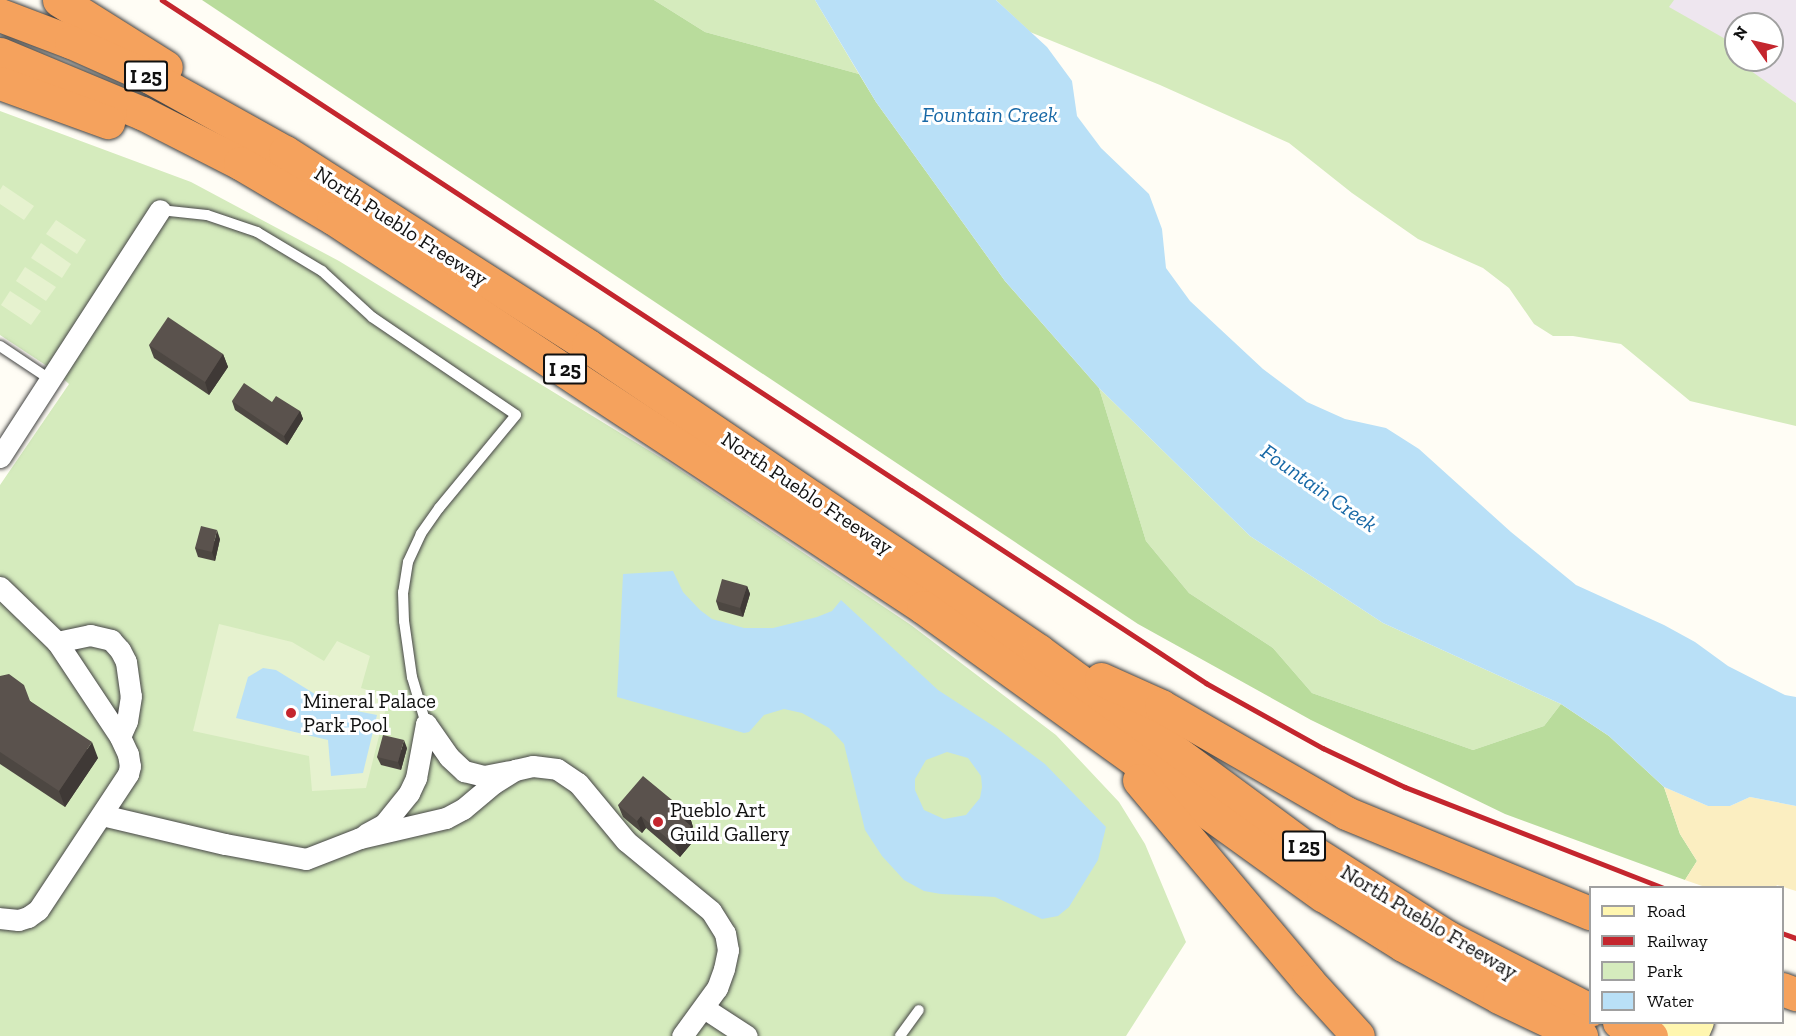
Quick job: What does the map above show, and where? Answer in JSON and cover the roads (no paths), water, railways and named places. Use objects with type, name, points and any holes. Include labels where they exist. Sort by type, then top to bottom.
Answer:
[{"type":"highway","points":[[59,0],[145,53],[285,152]]},
{"type":"highway","name":"North Pueblo Freeway","points":[[0,15],[71,42],[150,77],[285,152],[588,345],[1039,651],[1305,847],[1470,949],[1589,1009]]},
{"type":"highway","name":"North Pueblo Freeway","points":[[0,54],[142,113],[240,163],[439,285],[923,607],[1314,888],[1403,945],[1499,997],[1581,1036]]},
{"type":"highway","points":[[0,82],[86,112],[159,146],[240,163]]},
{"type":"highway","points":[[1039,651],[1161,706],[1346,813],[1589,913]]},
{"type":"highway","points":[[1100,736],[1167,811],[1308,981],[1358,1036]]},
{"type":"highway","points":[[1621,1024],[1651,1036]]},
{"type":"street","points":[[0,457],[160,210]]},
{"type":"street","points":[[0,587],[57,642],[120,737],[128,754],[128,774],[38,910],[18,920],[0,918]]},
{"type":"street","points":[[57,642],[90,635],[111,640],[120,650],[126,662],[131,696],[127,721],[120,737]]},
{"type":"street","points":[[426,724],[449,757],[464,771],[484,776],[546,766],[568,775],[626,841],[700,902],[718,921],[728,950],[724,969],[688,1034]]},
{"type":"street","points":[[360,838],[384,824],[409,793],[416,778],[426,724]]},
{"type":"street","points":[[102,815],[225,844],[306,859],[360,838],[446,818],[515,770]]},
{"type":"street","points":[[704,1008],[747,1036]]},
{"type":"lane","points":[[160,210],[207,215],[257,232],[322,271],[372,317],[516,415],[439,508],[421,534],[408,561],[403,592],[404,621],[412,677],[426,724]]},
{"type":"lane","points":[[0,346],[51,380]]},
{"type":"lane","points":[[900,1036],[919,1010]]},
{"type":"water","name":"Fountain Creek","points":[[815,0],[996,0],[1047,47],[1072,81],[1077,116],[1101,148],[1149,194],[1162,229],[1166,268],[1190,301],[1263,369],[1307,402],[1345,419],[1386,428],[1419,449],[1511,532],[1576,585],[1664,625],[1695,642],[1728,666],[1785,695],[1796,697],[1796,806],[1750,797],[1730,806],[1708,806],[1664,787],[1609,736],[1561,704],[1383,623],[1250,536],[1099,388],[1005,281],[876,102]]},
{"type":"water","points":[[673,571],[683,592],[700,610],[712,619],[744,628],[773,628],[817,617],[832,611],[841,600],[938,690],[998,729],[1045,764],[1106,827],[1098,860],[1069,907],[1058,916],[1042,919],[995,897],[924,891],[904,880],[882,856],[865,830],[844,744],[829,728],[802,713],[784,709],[764,715],[749,732],[744,733],[617,697],[623,574]],"holes":[[[947,752],[968,758],[981,776],[982,787],[980,798],[966,815],[944,819],[924,810],[915,790],[915,779],[926,760]]]},
{"type":"water","points":[[263,668],[276,670],[336,707],[377,715],[363,773],[331,776],[328,740],[236,718],[248,677]]},
{"type":"railway","points":[[162,0],[1206,683],[1323,748],[1405,787],[1659,886]]},
{"type":"railway","points":[[1784,934],[1796,938]]},
{"type":"place","name":"Mineral Palace Park Pool","points":[[291,713]]},
{"type":"place","name":"Pueblo Art Guild Gallery","points":[[658,822]]}]
